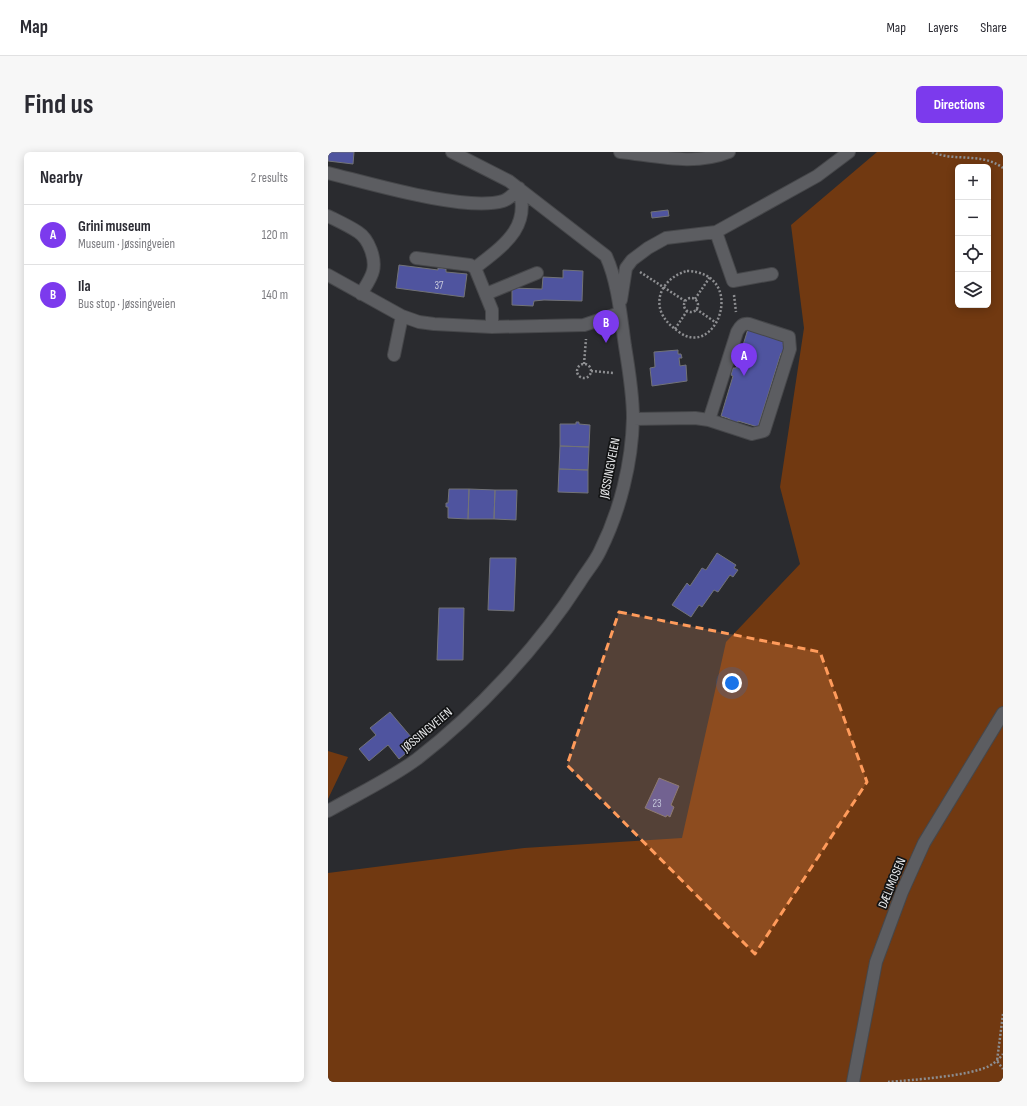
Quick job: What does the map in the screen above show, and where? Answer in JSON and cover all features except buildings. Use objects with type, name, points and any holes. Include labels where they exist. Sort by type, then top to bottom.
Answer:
[{"type":"street","points":[[452,152],[519,188],[606,256],[610,264],[620,313]]},
{"type":"street","points":[[620,152],[684,160],[703,160],[729,152]]},
{"type":"street","points":[[620,313],[624,276],[629,264],[648,248],[666,238],[716,232],[817,176],[849,152]]},
{"type":"street","points":[[328,174],[410,193],[468,203],[503,201],[510,198],[519,188]]},
{"type":"street","points":[[476,268],[500,248],[518,227],[523,209],[519,188]]},
{"type":"street","points":[[328,216],[358,232],[364,237],[370,248],[373,262],[373,272],[361,294]]},
{"type":"street","points":[[716,232],[732,281],[772,274]]},
{"type":"street","points":[[416,258],[470,265],[476,268],[492,310],[492,327]]},
{"type":"street","points":[[486,294],[537,273]]},
{"type":"street","points":[[328,275],[402,316],[419,322],[434,324],[492,327],[588,324],[620,313]]},
{"type":"street","name":"JØSSINGVEIEN","points":[[328,811],[416,760],[442,738],[497,684],[566,603],[600,552],[611,523],[625,477],[633,419],[629,374],[620,313]]},
{"type":"street","points":[[394,354],[402,316]]},
{"type":"street","points":[[633,419],[689,417],[709,420],[752,434],[764,431],[767,428],[790,349],[791,342],[789,337],[749,324],[744,324],[737,332],[709,420]]},
{"type":"street","name":"DÆLIMOSEN","points":[[853,1082],[876,962],[902,892],[924,843],[1003,713]]},
{"type":"path","points":[[932,152],[944,156],[972,157],[992,160],[1003,168]]},
{"type":"path","points":[[629,264],[685,301]]},
{"type":"path","points":[[687,271],[696,271],[710,277],[718,287],[722,296],[722,306],[715,322],[706,335],[696,339],[682,334],[667,322],[660,308],[660,300],[664,287],[670,278],[687,271]]},
{"type":"path","points":[[695,299],[710,277]]},
{"type":"path","points":[[732,281],[737,332]]},
{"type":"path","points":[[685,301],[688,298],[695,299]]},
{"type":"path","points":[[687,311],[692,312],[696,309],[698,304],[695,299]]},
{"type":"path","points":[[685,301],[684,305],[687,311]]},
{"type":"path","points":[[696,309],[715,322]]},
{"type":"path","points":[[675,329],[687,311]]},
{"type":"path","points":[[584,364],[588,324]]},
{"type":"path","points":[[584,364],[580,365],[577,369],[578,375],[586,377],[591,371]]},
{"type":"path","points":[[584,364],[589,366],[591,371]]},
{"type":"path","points":[[591,371],[629,374]]},
{"type":"path","points":[[1003,1014],[997,1061],[1003,1069]]},
{"type":"path","points":[[888,1082],[970,1072],[988,1067],[997,1061],[1003,1054]]},
{"type":"highlighted area","points":[[619,612],[820,652],[867,782],[755,954],[567,765]]},
{"type":"shaded area","points":[[877,152],[1003,152],[1003,1082],[328,1082],[328,873],[524,848],[682,838],[726,642],[800,564],[780,487],[804,328],[791,225]]},
{"type":"shaded area","points":[[328,751],[348,757],[328,799]]},
{"type":"place","name":"Ila","points":[[606,343]]},
{"type":"place","name":"Grini museum","points":[[744,376]]}]
